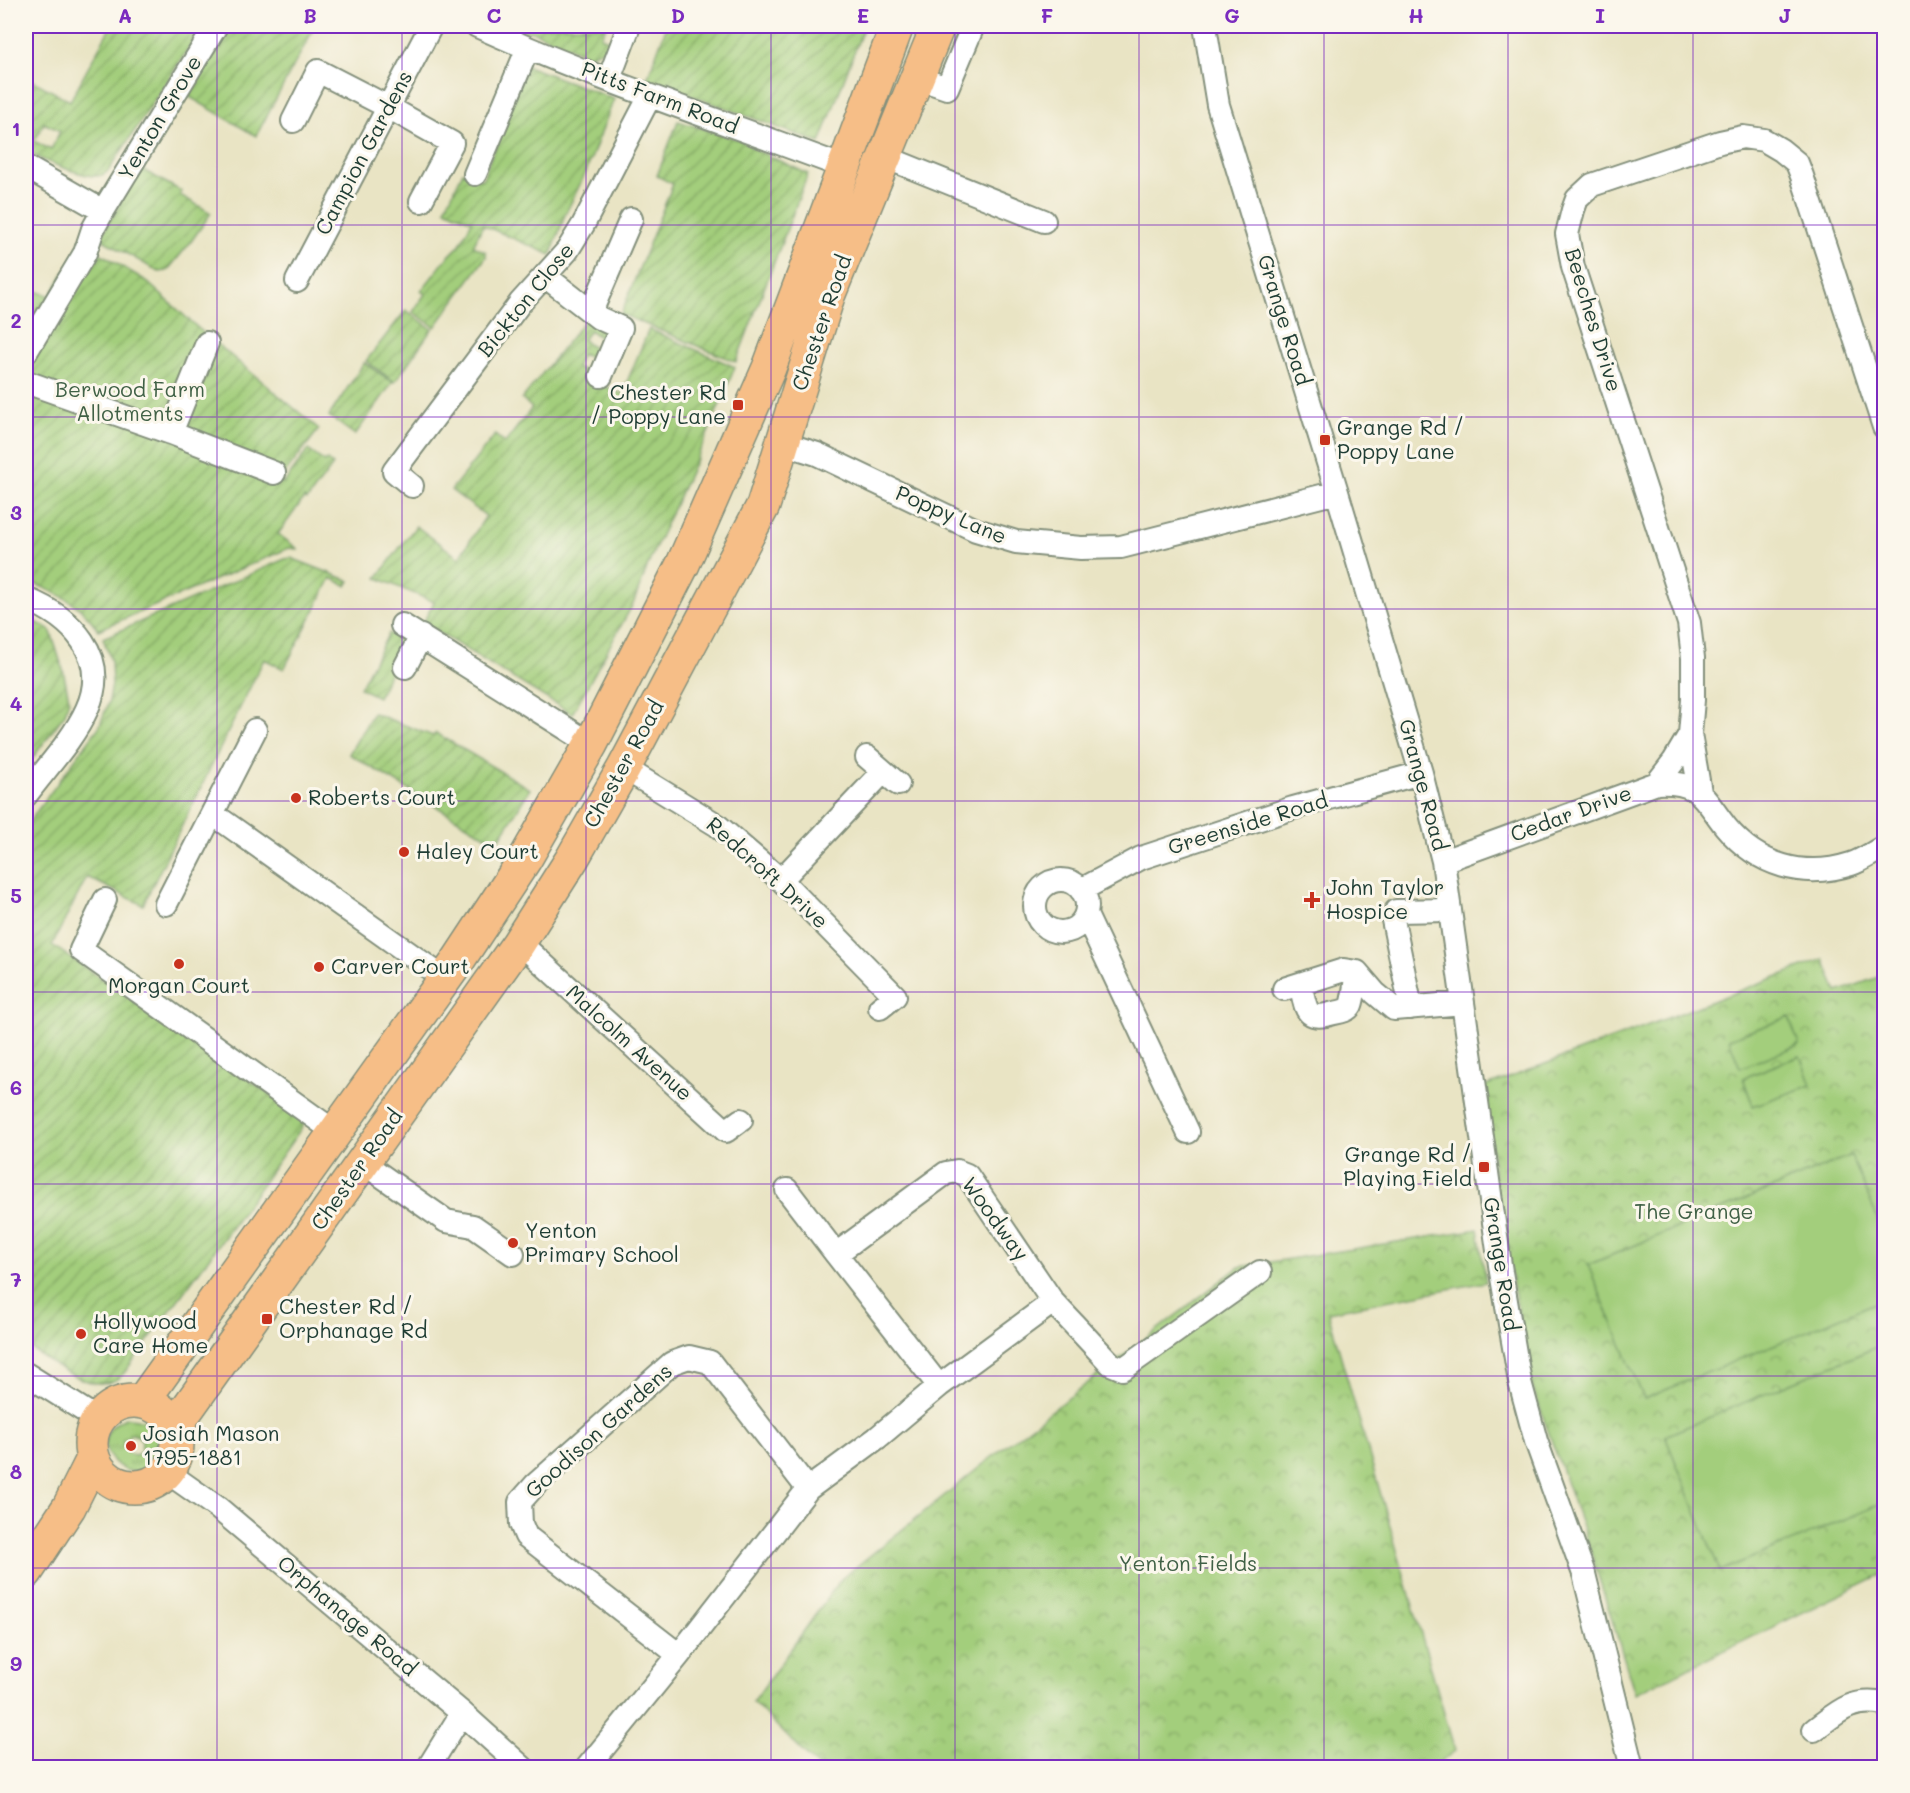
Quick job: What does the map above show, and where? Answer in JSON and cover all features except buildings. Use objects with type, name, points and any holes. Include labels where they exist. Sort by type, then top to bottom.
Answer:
[{"type":"highway","name":"Chester Road","points":[[142,1402],[450,972],[525,859],[591,744],[683,564],[778,344],[897,26]]},
{"type":"highway","name":"Chester Road","points":[[167,1472],[176,1452],[174,1431],[192,1403],[518,944],[566,868],[624,768],[763,506],[783,448],[808,356],[828,296],[938,26]]},
{"type":"highway","points":[[778,344],[808,356]]},
{"type":"highway","points":[[707,509],[750,530]]},
{"type":"highway","points":[[450,972],[487,988]]},
{"type":"highway","points":[[125,1486],[106,1477],[93,1458],[91,1443],[99,1420],[113,1407],[132,1401],[142,1402],[162,1413],[174,1431]]},
{"type":"highway","points":[[26,1572],[69,1507],[93,1458]]},
{"type":"highway","points":[[69,1507],[94,1493],[125,1486],[148,1485],[167,1472]]},
{"type":"street","name":"Yenton Grove","points":[[26,352],[85,253],[98,220],[216,26]]},
{"type":"street","name":"Campion Gardens","points":[[297,281],[431,26]]},
{"type":"street","name":"Pitts Farm Road","points":[[477,26],[650,96],[844,167]]},
{"type":"street","points":[[609,79],[628,26]]},
{"type":"street","points":[[918,78],[947,88],[973,26]]},
{"type":"street","name":"Grange Road","points":[[1205,26],[1218,105],[1421,774],[1443,861],[1501,1272],[1520,1382],[1536,1441],[1584,1574],[1632,1767]]},
{"type":"street","points":[[475,174],[528,48]]},
{"type":"street","points":[[293,121],[318,71],[452,142],[421,201]]},
{"type":"street","name":"Bickton Close","points":[[412,486],[394,471],[520,303],[567,252],[650,96]]},
{"type":"street","name":"Beeches Drive","points":[[1700,792],[1690,734],[1693,658],[1689,622],[1573,267],[1567,234],[1577,199],[1592,185],[1720,142],[1743,137],[1764,140],[1781,150],[1797,163],[1802,176],[1884,427]]},
{"type":"street","points":[[885,157],[1044,221]]},
{"type":"street","points":[[26,167],[98,220]]},
{"type":"street","points":[[590,309],[594,305],[631,219]]},
{"type":"street","points":[[544,276],[599,318],[621,328],[601,376]]},
{"type":"street","points":[[171,433],[207,343]]},
{"type":"street","points":[[26,382],[171,433],[274,473]]},
{"type":"street","name":"Poppy Lane","points":[[783,448],[798,448],[817,454],[976,530],[1016,542],[1081,548],[1121,547],[1337,492]]},
{"type":"street","points":[[26,599],[51,611],[69,624],[84,641],[92,662],[94,683],[88,707],[76,729],[26,795]]},
{"type":"street","points":[[405,667],[412,630],[591,744]]},
{"type":"street","points":[[166,904],[255,730]]},
{"type":"street","name":"Beeches Drive","points":[[1657,783],[1674,761],[1690,734]]},
{"type":"street","name":"Redcroft Drive","points":[[624,768],[717,825],[781,880],[895,997]]},
{"type":"street","points":[[781,880],[883,771]]},
{"type":"street","name":"Greenside Road","points":[[1081,890],[1141,858],[1293,808],[1421,774]]},
{"type":"street","name":"Cedar Drive","points":[[1443,861],[1657,783],[1672,782],[1700,792]]},
{"type":"street","points":[[1700,792],[1728,829],[1750,850],[1781,867],[1818,870],[1853,863],[1884,847]]},
{"type":"street","points":[[213,814],[450,972]]},
{"type":"street","points":[[1086,915],[1075,929],[1057,932],[1048,929],[1039,920],[1035,906],[1037,896],[1047,885],[1060,880],[1071,882],[1081,890],[1087,902],[1086,915],[1188,1132]]},
{"type":"street","points":[[105,900],[81,950],[335,1132]]},
{"type":"street","points":[[1411,1008],[1393,920],[1396,911],[1450,910]]},
{"type":"street","name":"Malcolm Avenue","points":[[518,944],[539,960],[726,1131],[741,1120]]},
{"type":"street","points":[[1357,972],[1350,1006],[1346,1010],[1321,1017],[1313,1016],[1308,1012],[1292,987],[1344,970],[1357,972],[1375,993],[1394,1009],[1463,1003]]},
{"type":"street","points":[[362,1162],[446,1221],[473,1226],[513,1254]]},
{"type":"street","name":"Woodway","points":[[836,1254],[946,1173],[957,1171],[967,1174],[1053,1302],[1111,1364],[1123,1368],[1260,1272]]},
{"type":"street","points":[[787,1190],[939,1386]]},
{"type":"street","points":[[587,1767],[679,1655],[808,1489],[877,1438],[939,1386],[1053,1302]]},
{"type":"street","name":"Goodison Gardens","points":[[679,1655],[526,1536],[520,1524],[520,1502],[534,1485],[672,1363],[689,1357],[710,1362],[808,1489]]},
{"type":"street","points":[[26,1374],[99,1420]]},
{"type":"street","name":"Orphanage Road","points":[[167,1472],[219,1508],[523,1767]]},
{"type":"street","points":[[1814,1730],[1847,1706],[1872,1702],[1884,1704]]},
{"type":"street","points":[[428,1767],[462,1713]]},
{"type":"green space","points":[[111,26],[203,26],[109,170],[102,175],[90,176],[72,171],[26,152],[26,77],[70,101]],"holes":[[[44,123],[60,131],[51,150],[34,141]]]},
{"type":"green space","points":[[232,26],[315,26],[256,136],[188,96]]},
{"type":"green space","points":[[511,26],[606,26],[601,37],[614,42],[612,46],[589,56],[532,31],[525,32]]},
{"type":"green space","points":[[661,26],[864,26],[820,143],[647,79],[666,28]]},
{"type":"green space","points":[[527,66],[614,99],[586,172],[565,215],[551,255],[483,225],[473,246],[486,252],[486,257],[435,327],[413,312],[425,294],[421,291],[459,246],[472,221],[445,209],[463,172],[482,180]]},
{"type":"green space","points":[[678,121],[743,141],[754,149],[808,174],[736,362],[621,314],[673,184],[657,176]]},
{"type":"green space","points":[[141,169],[181,191],[180,195],[211,213],[167,271],[159,272],[101,239]]},
{"type":"green space","name":"Berwood Farm Allotments","points":[[83,243],[145,280],[198,328],[319,429],[280,480],[284,483],[308,450],[333,465],[307,500],[304,498],[278,534],[298,549],[289,548],[98,630],[84,612],[75,605],[26,580],[26,303],[33,290],[50,296]]},
{"type":"green space","points":[[406,310],[432,329],[395,382],[366,361]]},
{"type":"green space","points":[[589,315],[609,331],[604,341],[590,330],[583,340],[599,352],[596,360],[582,354],[576,367],[590,373],[586,378],[622,394],[649,329],[735,367],[708,433],[652,555],[633,604],[572,714],[423,623],[434,602],[377,578],[416,526],[459,558],[486,516],[451,490],[495,435],[505,443],[532,408],[522,399]]},
{"type":"green space","points":[[364,363],[393,382],[355,435],[329,416]]},
{"type":"green space","points":[[291,558],[350,581],[347,586],[331,578],[284,669],[264,659],[143,905],[87,877],[52,945],[307,1120],[234,1224],[124,1373],[113,1381],[91,1382],[67,1372],[26,1345],[26,826],[99,727],[109,701],[112,684],[111,661],[103,638]]},
{"type":"green space","points":[[26,618],[44,626],[51,632],[69,699],[65,714],[26,767]]},
{"type":"green space","points":[[389,633],[404,643],[378,697],[360,688]]},
{"type":"green space","points":[[373,713],[433,736],[436,733],[530,789],[497,843],[349,754]]},
{"type":"green space","name":"The Grange","points":[[1824,959],[1837,992],[1884,975],[1884,1573],[1635,1694],[1589,1546],[1532,1386],[1498,1205],[1484,1087]]},
{"type":"green space","points":[[1789,1017],[1799,1045],[1740,1068],[1729,1039]]},
{"type":"green space","points":[[1800,1056],[1811,1085],[1753,1106],[1743,1078]]},
{"type":"green space","points":[[1851,1155],[1884,1234],[1884,1299],[1644,1399],[1588,1265]]},
{"type":"green space","name":"Yenton Fields","points":[[1478,1229],[1486,1282],[1328,1312],[1455,1751],[1433,1767],[818,1767],[753,1702],[841,1579],[1007,1445],[1239,1267]]},
{"type":"green space","points":[[1884,1344],[1884,1503],[1720,1571],[1665,1436]]},
{"type":"green space","points":[[126,1418],[134,1418],[154,1428],[159,1448],[157,1456],[148,1468],[136,1472],[124,1469],[114,1462],[107,1451],[106,1439],[111,1428]],"holes":[[[131,1434],[138,1436],[142,1441],[141,1451],[136,1455],[129,1454],[123,1447],[123,1440]]]},
{"type":"place","name":"Chester Rd / Poppy Lane","points":[[738,405]]},
{"type":"place","name":"Grange Rd / Poppy Lane","points":[[1325,440]]},
{"type":"place","name":"Roberts Court","points":[[296,798]]},
{"type":"place","name":"Haley Court","points":[[404,852]]},
{"type":"place","name":"John Taylor Hospice","points":[[1312,900]]},
{"type":"place","name":"Morgan Court","points":[[179,964]]},
{"type":"place","name":"Carver Court","points":[[319,967]]},
{"type":"place","name":"Grange Rd / Playing Field","points":[[1484,1167]]},
{"type":"place","name":"Yenton Primary School","points":[[513,1243]]},
{"type":"place","name":"Chester Rd / Orphanage Rd","points":[[267,1319]]},
{"type":"place","name":"Hollywood Care Home","points":[[81,1334]]},
{"type":"place","name":"Josiah Mason 1795-1881","points":[[131,1446]]}]
